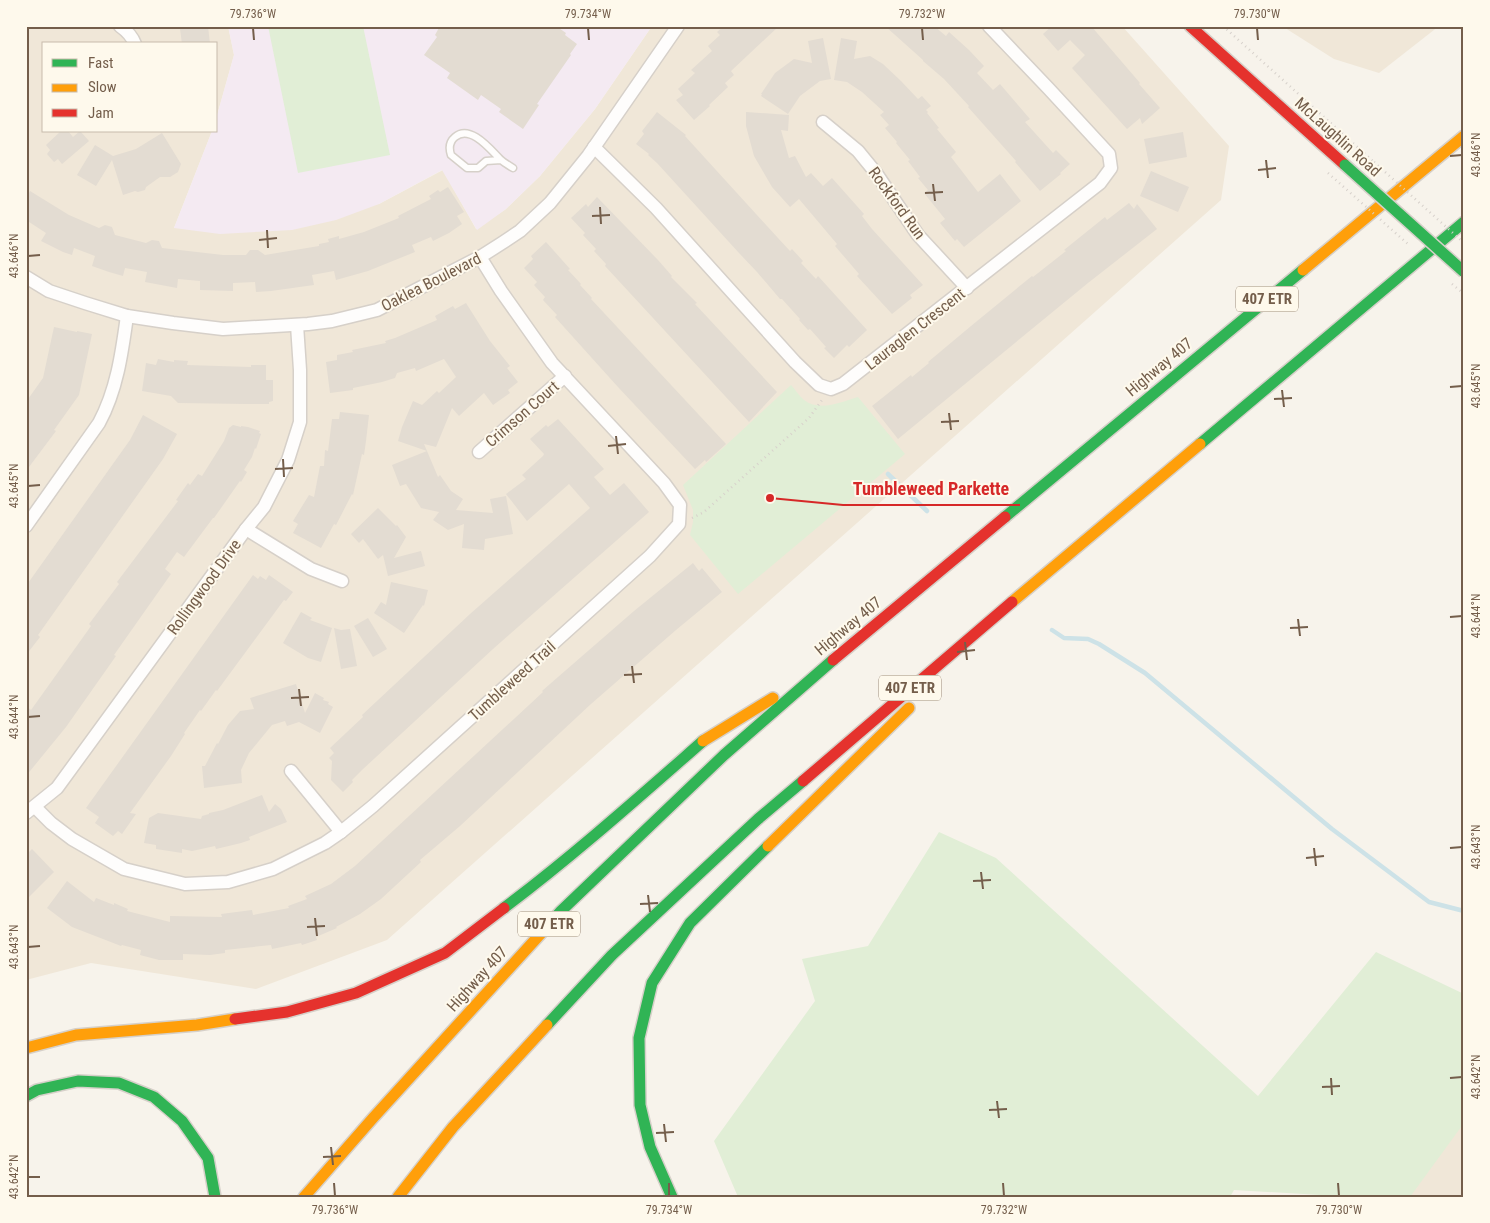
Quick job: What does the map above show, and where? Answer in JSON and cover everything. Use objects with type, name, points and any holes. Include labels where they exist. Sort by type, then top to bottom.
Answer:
[{"type":"main road","name":"McLaughlin Road","points":[[1190,26],[1464,272]]},
{"type":"main road","name":"Highway 407","points":[[304,1197],[380,1110],[561,911],[724,755],[816,674],[1464,136]]},
{"type":"main road","name":"407 ETR","points":[[398,1197],[453,1127],[612,955],[758,819],[953,652],[1464,222]]},
{"type":"main road","points":[[672,1197],[650,1147],[640,1105],[639,1038],[652,983],[690,923],[918,698],[953,652]]},
{"type":"main road","points":[[26,1048],[76,1035],[197,1025],[287,1012],[356,993],[445,953],[527,891],[707,737],[816,674]]},
{"type":"main road","points":[[26,1096],[37,1090],[78,1081],[119,1083],[154,1097],[182,1121],[208,1158],[215,1197]]},
{"type":"street","points":[[120,26],[129,34],[134,42]]},
{"type":"street","name":"Oaklea Boulevard","points":[[26,277],[49,291],[127,316],[223,329],[332,321],[377,310],[480,257],[520,231],[550,203],[594,147],[678,26]]},
{"type":"street","name":"Lauraglen Crescent","points":[[831,389],[843,384],[1100,184],[1112,168],[1109,154],[989,26]]},
{"type":"street","name":"Rockford Run","points":[[823,122],[858,151],[876,173],[918,235],[967,288]]},
{"type":"street","points":[[594,147],[656,208],[795,362],[819,385],[831,389]]},
{"type":"street","points":[[480,257],[500,291],[552,363],[664,483],[680,505],[679,524]]},
{"type":"street","points":[[26,526],[100,423],[115,380],[127,316]]},
{"type":"street","name":"Rollingwood Drive","points":[[31,810],[57,788],[264,507],[288,460],[300,422],[297,325]]},
{"type":"street","name":"Crimson Court","points":[[479,452],[565,376]]},
{"type":"street","name":"Tumbleweed Trail","points":[[31,810],[65,834],[124,869],[185,884],[228,882],[273,869],[326,844],[373,806],[650,556],[679,524]]},
{"type":"street","points":[[246,529],[311,569],[342,580]]},
{"type":"street","points":[[291,771],[342,832]]},
{"type":"lane","points":[[501,160],[486,162],[478,168],[467,168],[451,155],[450,145],[452,140],[460,134],[470,134],[489,147],[501,160],[512,168]]},
{"type":"path","points":[[1223,26],[1464,243]]},
{"type":"path","points":[[1328,173],[1414,250]]},
{"type":"path","points":[[1450,282],[1464,294]]},
{"type":"path","points":[[679,524],[704,512],[809,418],[816,406],[831,389]]},
{"type":"shaded area","points":[[26,26],[228,26],[234,55],[218,112],[218,42],[42,42],[42,132],[212,132],[174,228],[379,204],[443,170],[476,229],[506,209],[540,176],[595,109],[652,26],[1122,26],[1229,146],[1221,200],[387,940],[256,989],[91,963],[26,980]]},
{"type":"shaded area","points":[[228,26],[652,26],[595,109],[540,176],[506,209],[477,230],[442,170],[379,204],[336,220],[292,230],[220,234],[174,228],[212,132],[218,132],[218,112],[234,55]]},
{"type":"shaded area","points":[[1282,26],[1439,26],[1379,73],[1334,59]]},
{"type":"shaded area","points":[[1464,1092],[1464,1197],[1347,1197],[1402,1147]]},
{"type":"green space","points":[[268,26],[363,26],[390,155],[298,173]]},
{"type":"green space","points":[[791,385],[800,397],[810,404],[831,405],[858,397],[905,454],[738,594],[690,535],[693,510],[683,485]]},
{"type":"green space","points":[[939,832],[996,858],[1258,1096],[1376,952],[1464,994],[1464,1123],[1410,1197],[1354,1197],[1234,1190],[1230,1197],[738,1197],[714,1141],[815,1001],[802,959],[868,946]]},
{"type":"building","points":[[208,26],[210,42],[182,42],[180,29]]},
{"type":"building","points":[[440,26],[556,26],[577,44],[537,104],[539,105],[523,129],[499,112],[501,109],[481,95],[478,100],[447,78],[450,73],[424,55],[437,37],[435,35]]},
{"type":"building","points":[[724,26],[779,26],[731,71],[734,75],[725,83],[728,87],[694,120],[676,100],[683,95],[678,89],[695,73],[691,70],[712,51],[708,46],[720,35],[717,32]]},
{"type":"building","points":[[885,26],[934,26],[946,36],[949,32],[984,66],[977,73],[993,90],[1000,84],[1030,119],[1025,122],[1053,153],[1056,150],[1070,164],[1040,191],[944,79]]},
{"type":"building","points":[[1052,26],[1091,26],[1160,108],[1142,124],[1140,118],[1127,129],[1072,68],[1085,55],[1070,40],[1058,51],[1043,34]]},
{"type":"building","points":[[823,38],[831,79],[820,81],[800,96],[788,114],[761,96],[775,73],[794,59],[812,63],[808,41]]},
{"type":"building","points":[[841,38],[857,41],[854,59],[870,56],[883,64],[918,99],[922,96],[931,106],[926,110],[927,113],[939,128],[937,129],[956,152],[951,157],[978,192],[1000,174],[1021,201],[964,247],[957,239],[955,241],[940,223],[945,219],[924,193],[928,190],[918,178],[920,177],[908,161],[910,160],[885,128],[889,125],[880,115],[884,112],[862,92],[847,82],[834,80]]},
{"type":"building","points":[[657,112],[686,135],[790,251],[792,249],[803,261],[801,263],[816,279],[818,276],[867,330],[849,347],[847,345],[834,358],[810,329],[808,330],[649,154],[636,144],[644,134],[642,131]]},
{"type":"building","points":[[746,112],[789,115],[788,131],[781,130],[789,158],[795,156],[806,177],[811,173],[823,186],[832,178],[864,214],[862,216],[872,229],[923,285],[910,295],[912,298],[892,314],[857,276],[859,274],[835,246],[837,244],[799,199],[790,207],[772,187],[754,156],[746,126]]},
{"type":"building","points":[[60,132],[69,132],[73,137],[81,132],[89,141],[62,164],[58,159],[54,162],[47,154],[50,150],[46,145]]},
{"type":"building","points":[[1183,132],[1187,157],[1149,164],[1144,139]]},
{"type":"building","points":[[162,133],[181,164],[178,172],[170,177],[160,177],[146,187],[145,190],[123,195],[112,160],[96,186],[77,175],[95,145],[113,156],[136,149]]},
{"type":"building","points":[[1151,171],[1189,187],[1178,212],[1140,196]]},
{"type":"building","points":[[448,187],[464,212],[457,216],[462,224],[449,233],[433,241],[431,237],[412,245],[415,252],[368,271],[336,280],[334,271],[312,275],[314,285],[271,291],[256,292],[255,282],[233,283],[233,291],[200,290],[200,281],[178,279],[177,288],[145,282],[147,272],[125,268],[123,276],[109,272],[92,266],[95,256],[74,248],[72,255],[41,241],[46,233],[26,220],[26,198],[30,191],[69,215],[99,228],[105,225],[112,227],[115,235],[146,243],[152,240],[159,241],[162,248],[223,255],[246,255],[250,250],[258,250],[265,255],[319,246],[319,244],[329,242],[328,239],[339,236],[339,239],[364,232],[399,218],[398,216],[431,199],[429,196],[438,190],[440,192]]},
{"type":"building","points":[[597,197],[658,260],[671,277],[697,303],[695,304],[777,392],[749,422],[605,266],[606,264],[594,251],[596,249],[583,235],[585,233],[571,218],[586,204],[588,207]]},
{"type":"building","points":[[1129,203],[1134,209],[1137,204],[1157,229],[1088,283],[898,439],[872,406],[911,375],[912,377],[971,326],[1066,251],[1064,250],[1105,217],[1107,220]]},
{"type":"building","points":[[546,242],[570,269],[568,270],[591,299],[726,444],[706,462],[705,460],[695,469],[555,317],[557,315],[543,300],[545,297],[534,285],[537,282],[524,268],[533,259],[531,256]]},
{"type":"building","points":[[466,303],[490,341],[510,366],[507,368],[518,382],[508,390],[510,393],[493,405],[484,393],[459,416],[452,408],[436,447],[424,444],[427,451],[398,441],[413,401],[422,405],[437,391],[439,393],[456,377],[444,359],[416,371],[415,368],[397,373],[395,378],[382,382],[353,388],[353,390],[330,393],[326,362],[337,360],[337,355],[353,352],[352,350],[386,343],[385,341],[437,320],[435,316],[453,306],[455,309]]},
{"type":"building","points":[[54,327],[92,334],[79,395],[54,430],[56,431],[26,471],[26,402],[43,378]]},
{"type":"building","points":[[158,359],[174,362],[174,360],[188,361],[187,365],[251,367],[251,365],[266,365],[266,380],[273,380],[273,401],[269,402],[269,404],[178,403],[171,396],[142,391],[146,363],[156,365]]},
{"type":"building","points":[[340,412],[369,415],[366,441],[353,495],[321,548],[293,533],[298,524],[293,521],[309,495],[314,497],[320,466],[324,466],[325,450],[328,451],[332,419],[339,419]]},
{"type":"building","points":[[143,415],[177,434],[163,459],[38,635],[40,637],[26,655],[26,586],[130,440]]},
{"type":"building","points":[[558,419],[604,469],[594,477],[610,495],[624,483],[649,512],[493,649],[362,770],[343,792],[331,780],[332,761],[329,758],[334,753],[330,748],[363,717],[362,715],[470,614],[590,508],[569,484],[527,521],[506,494],[526,479],[522,475],[544,454],[530,439],[546,425],[548,427]]},
{"type":"building","points":[[233,425],[248,427],[260,431],[259,433],[261,434],[256,449],[244,470],[247,472],[184,557],[177,552],[165,569],[171,574],[114,655],[116,656],[66,727],[26,776],[26,706],[31,710],[91,626],[89,624],[119,584],[117,582],[178,501],[176,500],[188,483],[190,485],[198,474],[202,476],[224,441],[229,428]]},
{"type":"building","points":[[427,451],[438,477],[440,475],[451,491],[463,499],[456,510],[493,513],[490,499],[506,496],[513,534],[485,539],[484,550],[462,548],[464,524],[448,530],[433,520],[439,512],[421,508],[406,484],[400,486],[392,465]]},
{"type":"building","points":[[378,508],[397,525],[406,537],[394,558],[421,551],[425,566],[388,576],[383,555],[378,559],[363,539],[359,543],[351,534]]},
{"type":"building","points":[[693,563],[699,571],[702,568],[722,592],[591,704],[460,826],[420,860],[421,862],[381,899],[337,928],[316,937],[317,940],[302,945],[301,943],[272,949],[271,945],[225,950],[225,953],[210,955],[183,954],[183,960],[159,960],[140,955],[141,950],[121,946],[72,927],[47,908],[67,881],[94,902],[96,898],[114,905],[114,903],[128,909],[127,911],[170,922],[170,916],[222,917],[221,914],[252,910],[253,915],[289,908],[288,906],[307,899],[305,896],[331,884],[355,866],[542,691],[634,611]]},
{"type":"building","points":[[253,575],[258,579],[260,576],[266,580],[269,575],[293,592],[286,601],[284,600],[217,691],[200,710],[171,756],[130,813],[136,814],[122,834],[118,831],[113,836],[95,823],[99,817],[86,808]]},
{"type":"building","points":[[391,582],[428,590],[424,606],[404,633],[374,613],[381,602],[386,605]]},
{"type":"building","points":[[301,612],[312,618],[310,620],[332,628],[321,662],[308,658],[283,643]]},
{"type":"building","points":[[368,618],[387,649],[373,657],[354,626]]},
{"type":"building","points":[[334,628],[341,630],[350,629],[357,666],[341,669]]},
{"type":"building","points":[[296,684],[305,713],[315,693],[324,698],[323,700],[329,702],[328,704],[333,707],[320,733],[299,722],[287,726],[285,721],[272,725],[249,753],[241,770],[242,783],[204,788],[202,766],[205,766],[228,725],[240,711],[254,709],[250,698]]},
{"type":"building","points":[[262,795],[269,812],[275,804],[281,809],[287,822],[249,837],[250,840],[216,849],[215,846],[192,851],[182,849],[182,853],[156,849],[156,845],[144,843],[149,818],[158,813],[201,819],[202,816],[209,813],[223,810]]},
{"type":"building","points":[[32,849],[54,872],[26,900],[26,855]]},
{"type":"waterway","points":[[888,474],[927,511]]},
{"type":"waterway","points":[[1052,630],[1064,638],[1088,639],[1099,644],[1145,673],[1332,829],[1429,902],[1464,911]]},
{"type":"traffic: fast","points":[[1345,165],[1464,272]]},
{"type":"traffic: fast","points":[[1200,444],[1464,222]]},
{"type":"traffic: fast","points":[[1005,517],[1303,270]]},
{"type":"traffic: fast","points":[[544,930],[561,911],[724,755],[833,660]]},
{"type":"traffic: fast","points":[[504,908],[580,847],[703,741]]},
{"type":"traffic: fast","points":[[547,1025],[612,955],[758,819],[803,781]]},
{"type":"traffic: fast","points":[[672,1197],[650,1147],[640,1105],[639,1038],[652,983],[690,923],[768,846]]},
{"type":"traffic: fast","points":[[26,1096],[37,1090],[78,1081],[119,1083],[154,1097],[182,1121],[208,1158],[215,1197]]},
{"type":"traffic: slow","points":[[1303,270],[1464,136]]},
{"type":"traffic: slow","points":[[1012,602],[1200,444]]},
{"type":"traffic: slow","points":[[703,741],[773,698]]},
{"type":"traffic: slow","points":[[768,846],[909,708]]},
{"type":"traffic: slow","points":[[304,1197],[544,930]]},
{"type":"traffic: slow","points":[[26,1048],[76,1035],[197,1025],[235,1019]]},
{"type":"traffic: slow","points":[[398,1197],[453,1127],[547,1025]]},
{"type":"traffic: jam","points":[[1190,26],[1345,165]]},
{"type":"traffic: jam","points":[[833,660],[1005,517]]},
{"type":"traffic: jam","points":[[803,781],[1012,602]]},
{"type":"traffic: jam","points":[[235,1019],[287,1012],[356,993],[445,953],[504,908]]},
{"type":"place","name":"Tumbleweed Parkette","points":[[770,498]]}]
